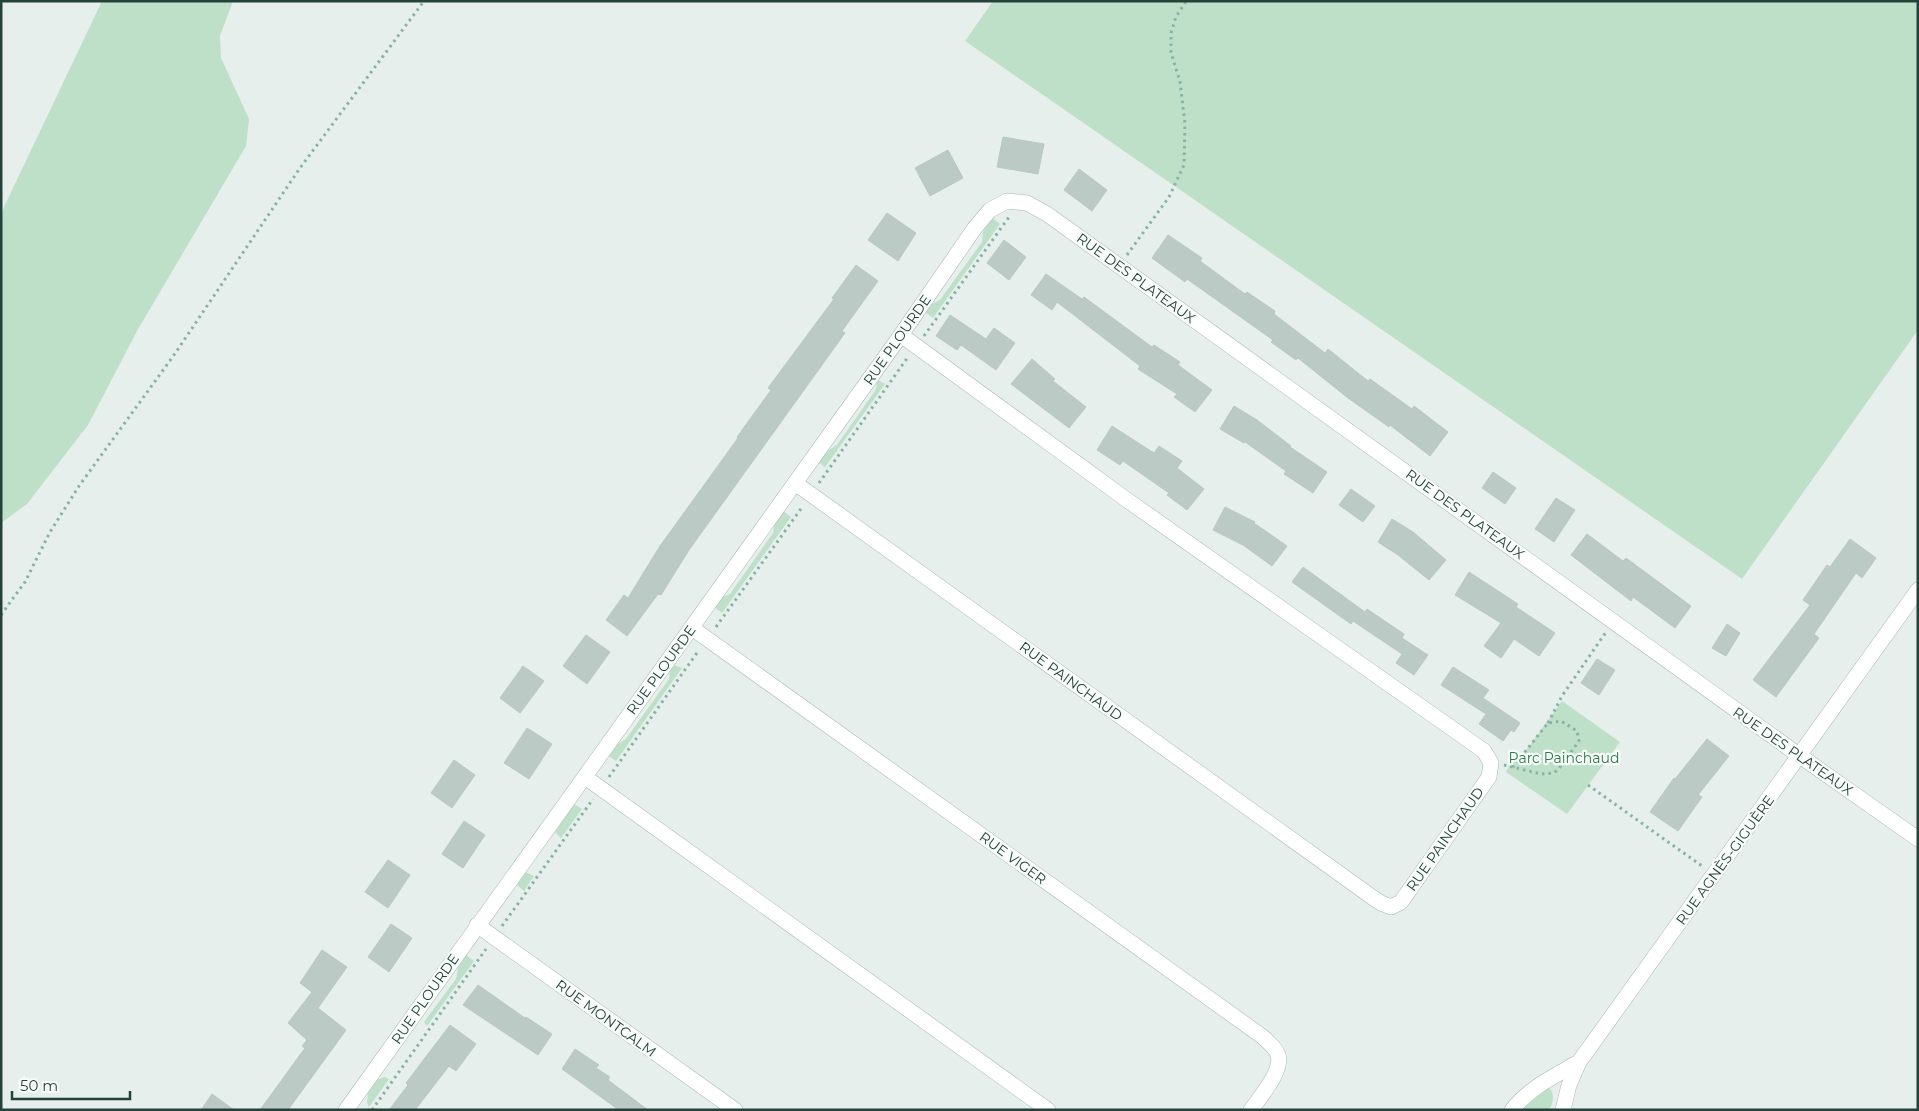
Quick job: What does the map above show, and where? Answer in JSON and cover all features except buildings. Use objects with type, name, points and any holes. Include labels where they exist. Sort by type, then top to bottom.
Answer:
[{"type":"street","name":"RUE DES PLATEAUX","points":[[1014,202],[1026,203],[1047,214],[1613,622],[1918,839]]},
{"type":"street","name":"RUE PLOURDE","points":[[346,1110],[901,335],[974,229],[990,210],[1014,202]]},
{"type":"street","points":[[901,335],[1127,500],[1484,751],[1491,763]]},
{"type":"street","name":"RUE PAINCHAUD","points":[[795,483],[1381,904],[1391,907],[1400,902],[1490,777],[1491,763]]},
{"type":"street","name":"RUE AGNÈS-GIGUÈRE","points":[[1512,1110],[1524,1096],[1539,1085],[1579,1062],[1918,590]]},
{"type":"street","name":"RUE VIGER","points":[[692,628],[1263,1037],[1278,1055],[1279,1066],[1251,1110]]},
{"type":"street","points":[[585,777],[1048,1110]]},
{"type":"street","name":"RUE MONTCALM","points":[[477,926],[735,1110]]},
{"type":"street","points":[[1563,1110],[1579,1062]]},
{"type":"path","points":[[1,615],[25,582],[50,532],[79,486],[174,355],[300,168],[424,1]]},
{"type":"path","points":[[1119,266],[1169,197],[1184,165],[1185,124],[1180,82],[1172,52],[1171,33],[1176,17],[1186,1]]},
{"type":"path","points":[[372,1110],[916,346],[1014,202]]},
{"type":"path","points":[[1514,767],[1548,723],[1562,696],[1613,622]]},
{"type":"path","points":[[1491,763],[1542,774],[1558,770],[1576,747],[1579,737],[1577,731],[1566,723],[1554,721],[1548,723]]},
{"type":"path","points":[[1588,785],[1714,875]]},
{"type":"green space","points":[[102,1],[233,1],[220,36],[221,58],[249,119],[246,146],[137,331],[88,425],[27,504],[1,523],[1,217],[4,207]]},
{"type":"green space","points":[[993,1],[1918,1],[1918,330],[1742,579],[965,41]]},
{"type":"green space","points":[[992,218],[1000,224],[933,318],[925,312],[932,304],[940,300],[982,242],[983,232]]},
{"type":"green space","points":[[878,380],[885,384],[825,467],[818,462],[826,452],[837,445],[875,391]]},
{"type":"green space","points":[[783,511],[791,517],[722,613],[714,607],[722,597],[730,594],[773,533],[775,523]]},
{"type":"green space","points":[[674,665],[682,668],[616,761],[609,756],[618,744],[626,739],[669,679],[670,670]]},
{"type":"green space","name":"Parc Painchaud","points":[[1562,701],[1620,742],[1567,814],[1506,772],[1512,760],[1524,753]]},
{"type":"green space","points":[[574,804],[582,809],[561,838],[555,832]]},
{"type":"green space","points":[[525,872],[534,876],[524,891],[517,885]]},
{"type":"green space","points":[[466,955],[474,961],[427,1026],[424,1022],[456,979],[458,968]]},
{"type":"green space","points":[[384,1077],[389,1079],[369,1107],[367,1103],[368,1093],[377,1080]]},
{"type":"green space","points":[[1544,1088],[1550,1089],[1553,1094],[1549,1110],[1518,1110]]}]
